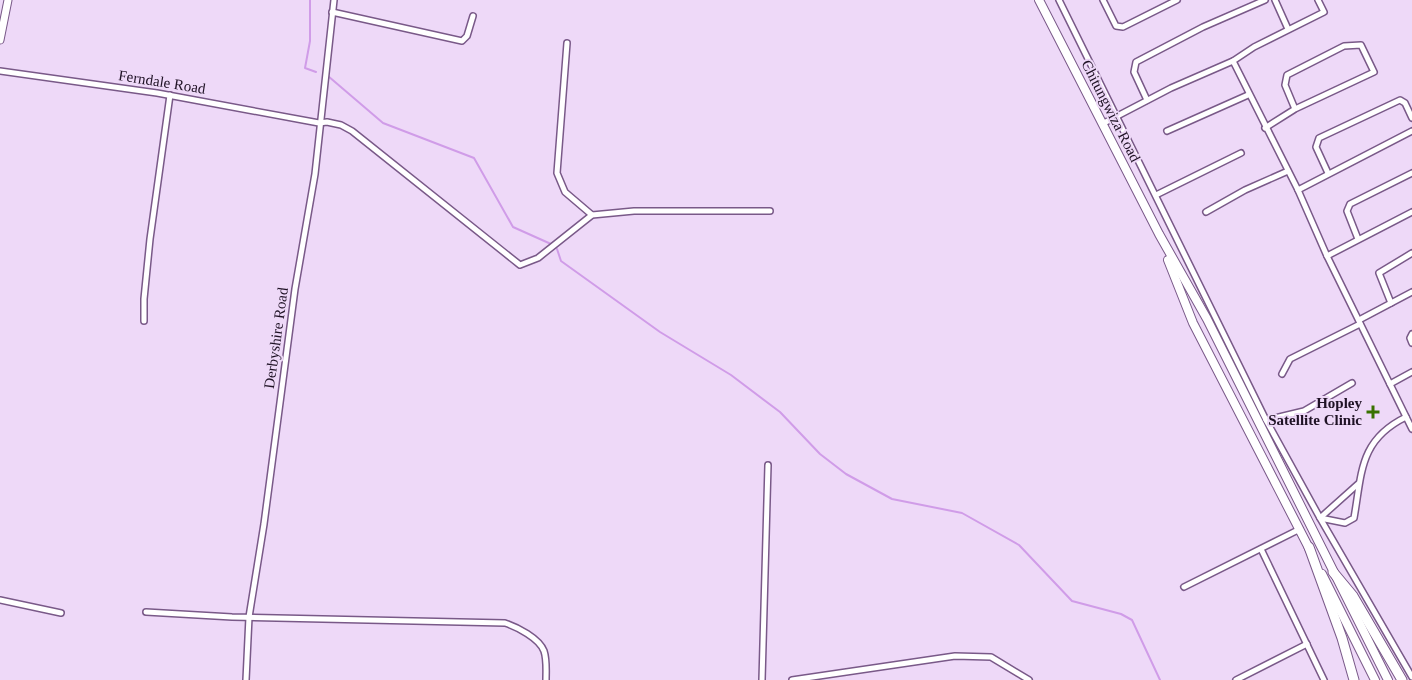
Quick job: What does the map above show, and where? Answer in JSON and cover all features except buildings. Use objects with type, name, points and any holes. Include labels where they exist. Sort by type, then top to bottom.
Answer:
[{"type":"highway","points":[[1309,547],[1342,638],[1354,680]]},
{"type":"highway","points":[[1332,572],[1353,596],[1402,680]]},
{"type":"main road","points":[[0,40],[8,0]]},
{"type":"main road","name":"Chitungwiza Road","points":[[1039,0],[1158,234]]},
{"type":"main road","points":[[1158,234],[1193,323],[1300,529],[1375,680]]},
{"type":"main road","points":[[1158,234],[1207,319],[1332,572],[1388,680]]},
{"type":"street","name":"Derbyshire Road","points":[[246,680],[249,617],[264,524],[295,289],[315,174],[319,123],[334,0]]},
{"type":"street","points":[[1059,0],[1118,116],[1266,420],[1412,677]]},
{"type":"street","points":[[1103,0],[1116,26],[1122,27],[1177,0]]},
{"type":"street","points":[[1147,100],[1134,72],[1136,62],[1203,27],[1265,0]]},
{"type":"street","points":[[1275,0],[1288,29]]},
{"type":"street","points":[[1102,124],[1147,100],[1233,61],[1288,29],[1324,12],[1318,0]]},
{"type":"street","points":[[332,12],[462,41],[466,36],[473,16]]},
{"type":"street","points":[[568,43],[557,173],[565,192],[592,215],[634,211],[770,210]]},
{"type":"street","points":[[1265,128],[1295,109],[1374,72],[1361,45],[1344,46],[1287,75],[1285,84],[1295,109]]},
{"type":"street","points":[[1233,61],[1248,95],[1298,190],[1327,256],[1412,429]]},
{"type":"street","name":"Ferndale Road","points":[[0,71],[170,96],[319,123],[327,122],[341,125],[352,131],[520,265],[538,258],[592,215]]},
{"type":"street","points":[[1167,131],[1248,95]]},
{"type":"street","points":[[144,321],[144,299],[149,248],[170,96]]},
{"type":"street","points":[[1328,173],[1316,147],[1319,138],[1400,100],[1405,103],[1412,118]]},
{"type":"street","points":[[1298,190],[1412,131]]},
{"type":"street","points":[[1156,195],[1241,152]]},
{"type":"street","points":[[1206,212],[1245,190],[1288,171]]},
{"type":"street","points":[[1358,239],[1347,211],[1350,204],[1412,173]]},
{"type":"street","points":[[1327,256],[1412,212]]},
{"type":"street","points":[[1391,303],[1379,273],[1412,253]]},
{"type":"street","points":[[1282,374],[1290,359],[1412,292]]},
{"type":"street","points":[[1412,334],[1410,338],[1412,343]]},
{"type":"street","points":[[1390,384],[1412,372]]},
{"type":"street","points":[[1266,420],[1304,411],[1352,383]]},
{"type":"street","points":[[1320,518],[1345,523],[1354,518],[1359,483],[1372,443],[1381,431],[1406,417]]},
{"type":"street","points":[[762,680],[768,465]]},
{"type":"street","points":[[1320,518],[1359,483]]},
{"type":"street","points":[[1184,588],[1300,529]]},
{"type":"street","points":[[1261,549],[1324,680]]},
{"type":"street","points":[[0,600],[61,613]]},
{"type":"street","points":[[146,612],[249,617],[504,623],[521,630],[544,652],[546,680]]},
{"type":"street","points":[[1236,680],[1307,644]]},
{"type":"street","points":[[792,680],[936,657],[963,656],[991,657],[1029,680]]},
{"type":"waterway","points":[[310,0],[310,41],[305,68],[316,72]]},
{"type":"waterway","points":[[328,76],[383,123],[474,158],[513,227],[551,244]]},
{"type":"waterway","points":[[557,249],[561,261],[660,332],[731,375],[780,412],[820,454],[846,474],[892,499],[962,513],[1019,545],[1072,601],[1121,614],[1132,620],[1160,680]]},
{"type":"place","name":"Hopley Satellite Clinic","points":[[1373,412]]}]
